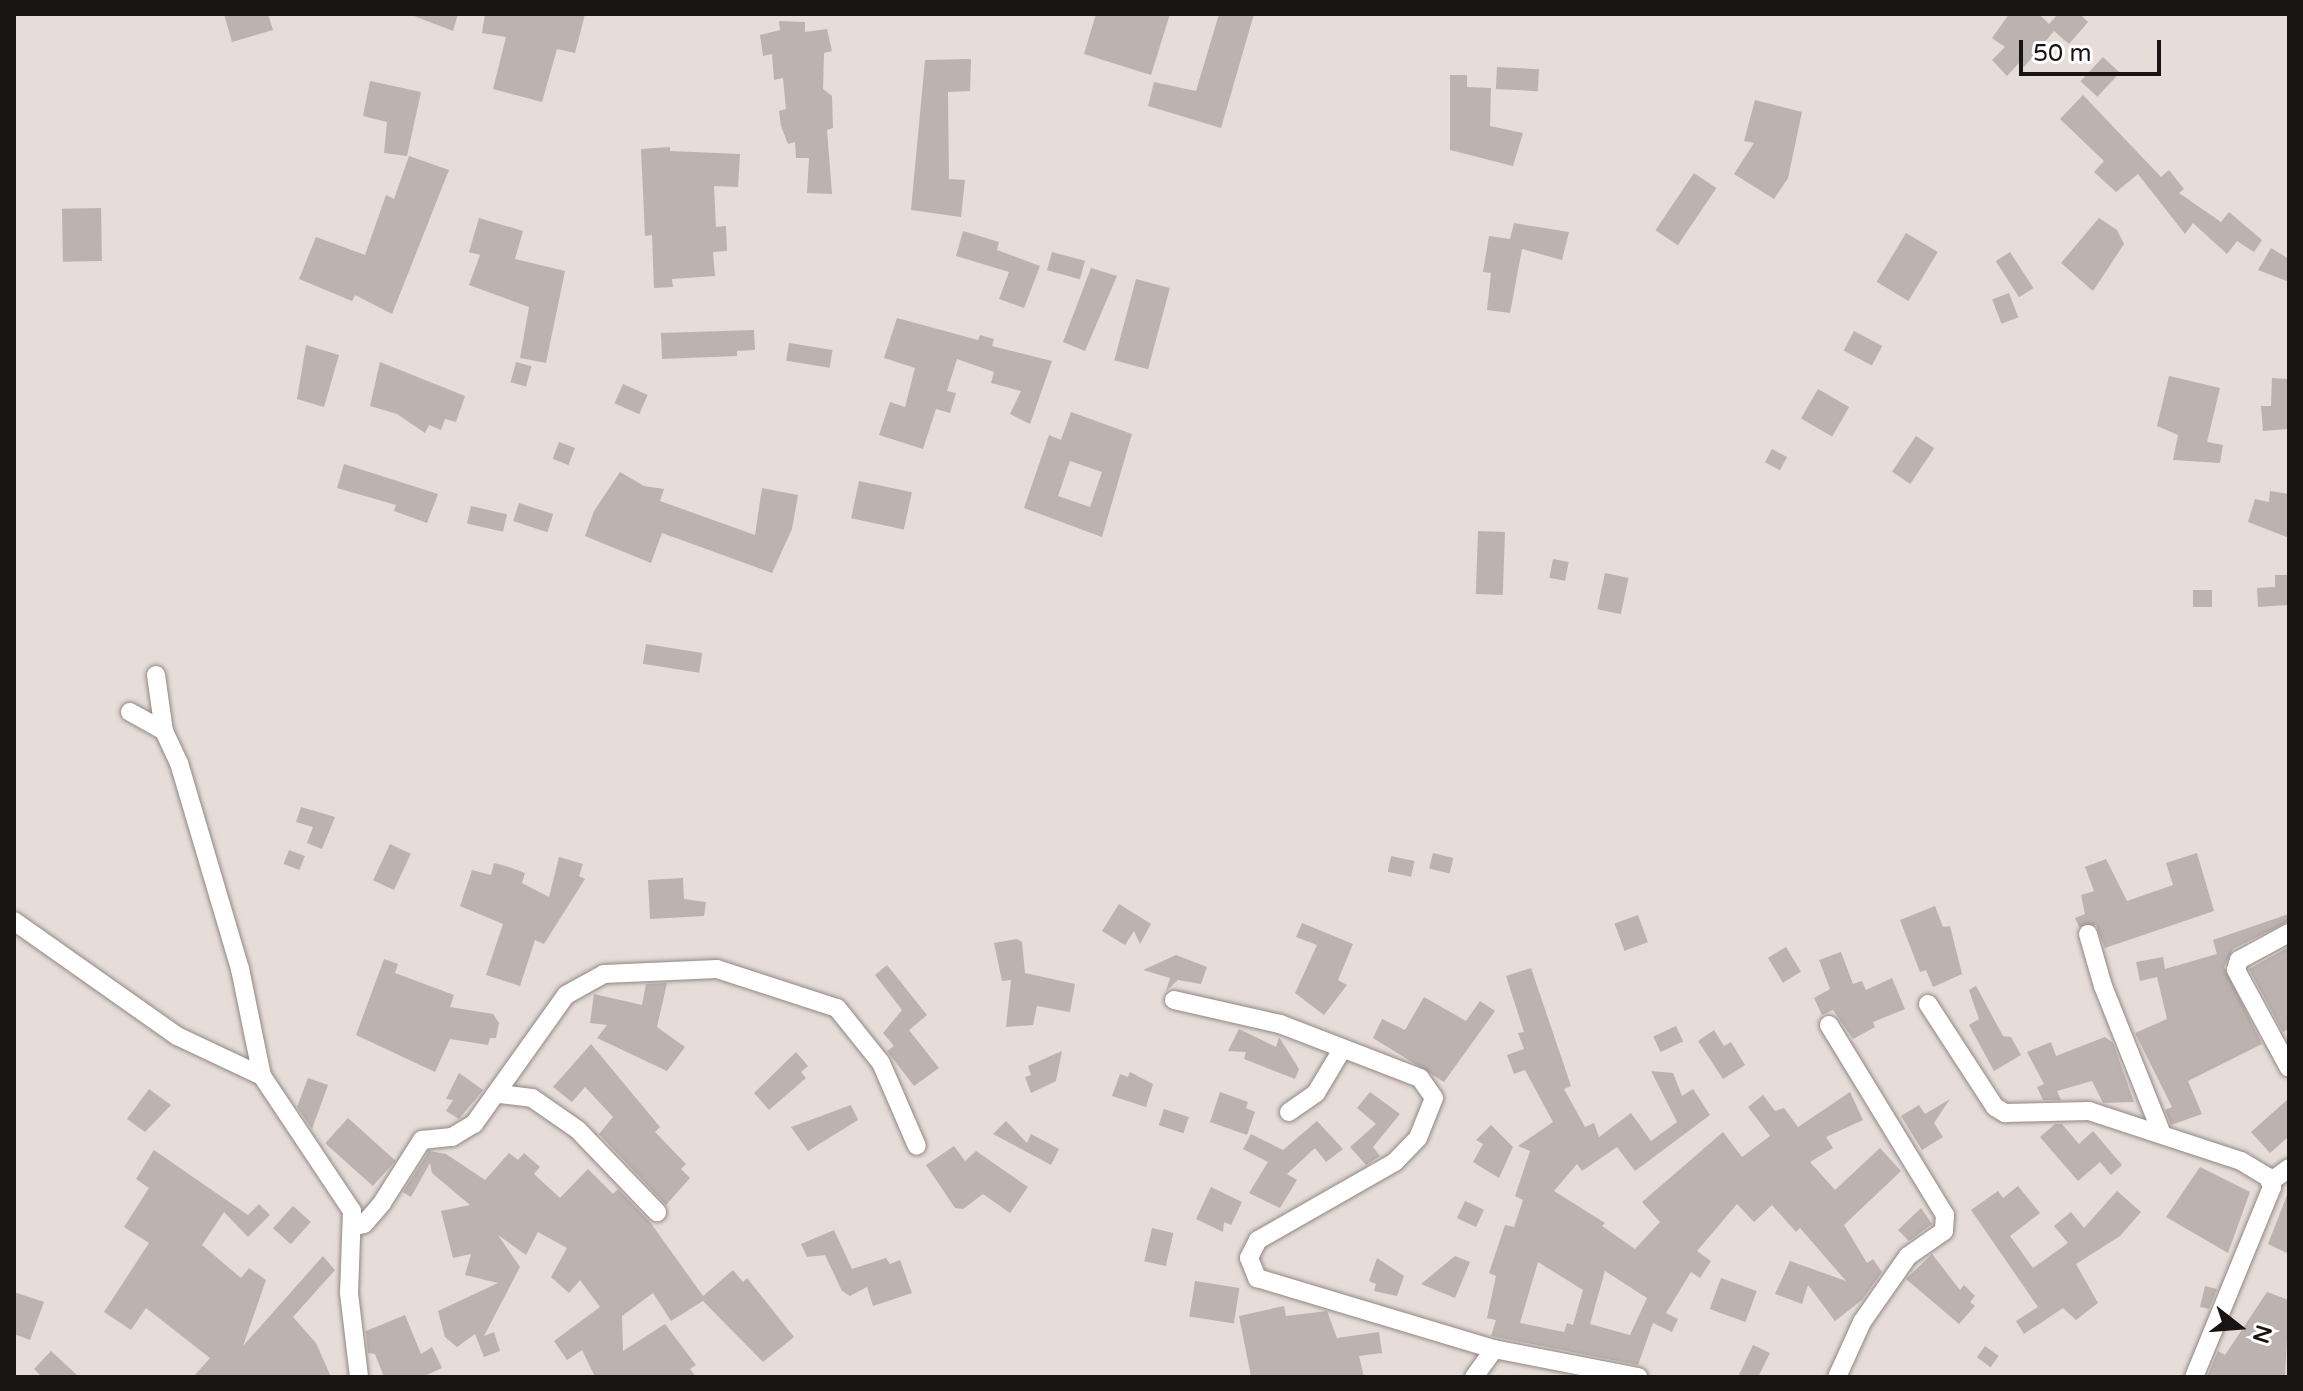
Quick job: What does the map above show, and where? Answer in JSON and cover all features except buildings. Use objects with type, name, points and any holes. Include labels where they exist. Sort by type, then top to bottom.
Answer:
[{"type":"street","points":[[156,675],[164,731],[179,763],[240,969],[262,1076],[347,1199],[355,1226],[349,1293],[359,1377]]},
{"type":"street","points":[[130,712],[164,731]]},
{"type":"street","points":[[14,921],[177,1036],[262,1076]]},
{"type":"street","points":[[2289,933],[2239,960],[2236,970],[2289,1068]]},
{"type":"street","points":[[2088,934],[2103,986],[2161,1132]]},
{"type":"street","points":[[355,1226],[374,1214],[422,1140],[452,1137],[474,1124],[500,1094],[520,1055],[577,986],[604,974],[717,969],[837,1008],[881,1063],[917,1146]]},
{"type":"street","points":[[1174,1000],[1280,1024],[1420,1078],[1434,1098],[1433,1110],[1418,1138],[1395,1162],[1258,1240],[1250,1268],[1265,1282],[1494,1349],[1638,1377]]},
{"type":"street","points":[[1928,1004],[1995,1107],[2005,1113],[2089,1111],[2161,1132],[2257,1168],[2270,1182]]},
{"type":"street","points":[[1829,1025],[1945,1215],[1944,1231],[1908,1256],[1862,1322],[1837,1377]]},
{"type":"street","points":[[1289,1112],[1316,1093],[1343,1048]]},
{"type":"street","points":[[500,1094],[532,1098],[578,1130],[657,1212]]},
{"type":"street","points":[[2194,1377],[2270,1182],[2289,1168]]},
{"type":"street","points":[[1474,1377],[1494,1349]]}]
